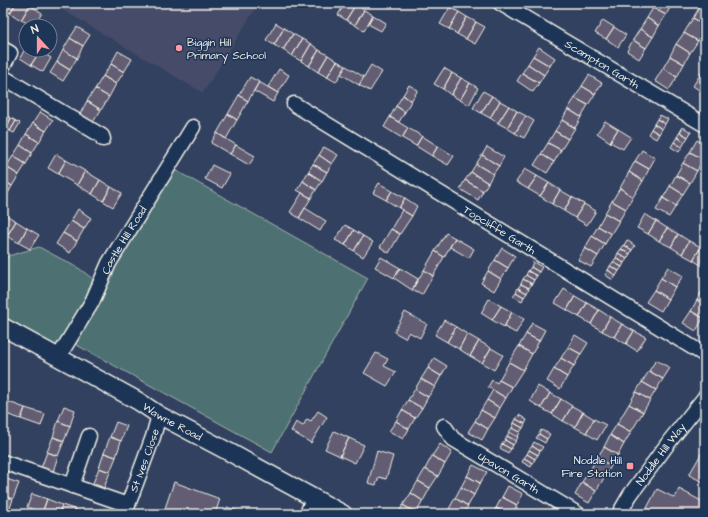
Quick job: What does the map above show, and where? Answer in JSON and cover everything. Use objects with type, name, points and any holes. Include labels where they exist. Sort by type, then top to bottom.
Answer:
[{"type":"street","name":"Scampton Garth","points":[[500,3],[705,124]]},
{"type":"street","points":[[3,49],[10,53],[3,66]]},
{"type":"street","points":[[3,77],[103,138]]},
{"type":"street","name":"Topcliffe Garth","points":[[294,104],[705,355]]},
{"type":"street","name":"Castle Hill Road","points":[[59,356],[92,302],[109,263],[193,127]]},
{"type":"street","name":"Wawne Road","points":[[3,327],[59,356],[138,401],[159,415],[343,514]]},
{"type":"street","name":"Noddle Hill Way","points":[[619,514],[630,495],[672,438],[705,397]]},
{"type":"street","name":"St Ives Close","points":[[3,462],[72,486],[126,510],[153,436],[159,415]]},
{"type":"street","name":"Upavon Garth","points":[[444,426],[454,438],[460,442],[578,514]]},
{"type":"street","points":[[72,486],[89,436]]},
{"type":"street","points":[[307,514],[313,498]]},
{"type":"shaded area","name":"Biggin Hill Primary School","points":[[51,3],[259,3],[203,93]]},
{"type":"green space","points":[[173,169],[368,278],[272,452],[73,343],[113,267]]},
{"type":"green space","points":[[39,247],[80,269],[94,280],[87,300],[57,347],[3,316],[3,265],[8,256]]},
{"type":"building","points":[[3,3],[16,3],[10,13],[3,9]]},
{"type":"building","points":[[16,3],[26,3],[30,5],[22,18],[18,18],[10,13]]},
{"type":"building","points":[[345,3],[356,4],[346,20],[338,15]]},
{"type":"building","points":[[656,3],[672,4],[666,15],[653,8]]},
{"type":"building","points":[[702,3],[705,3],[705,25],[693,18]]},
{"type":"building","points":[[356,4],[364,10],[355,25],[346,20]]},
{"type":"building","points":[[30,5],[42,13],[39,18],[22,18]]},
{"type":"building","points":[[450,7],[459,12],[449,29],[440,24]]},
{"type":"building","points":[[653,8],[666,15],[659,26],[647,18]]},
{"type":"building","points":[[364,10],[373,15],[364,31],[355,25]]},
{"type":"building","points":[[459,12],[467,17],[457,34],[449,29]]},
{"type":"building","points":[[373,15],[386,23],[381,31],[368,24]]},
{"type":"building","points":[[467,17],[476,22],[466,39],[457,34]]},
{"type":"building","points":[[647,18],[659,26],[653,37],[640,29]]},
{"type":"building","points":[[693,18],[705,25],[705,30],[698,41],[684,33]]},
{"type":"building","points":[[603,20],[614,27],[606,39],[595,33]]},
{"type":"building","points":[[476,22],[485,27],[475,44],[466,39]]},
{"type":"building","points":[[276,23],[284,28],[274,45],[266,40]]},
{"type":"building","points":[[77,27],[90,35],[83,46],[70,38]]},
{"type":"building","points":[[614,27],[626,35],[618,47],[606,39]]},
{"type":"building","points":[[284,28],[293,34],[283,50],[274,45]]},
{"type":"building","points":[[640,29],[653,37],[646,48],[633,40]]},
{"type":"building","points":[[684,33],[698,41],[690,53],[676,44]]},
{"type":"building","points":[[293,34],[302,39],[292,56],[283,50]]},
{"type":"building","points":[[70,38],[83,46],[77,58],[63,50]]},
{"type":"building","points":[[302,39],[311,44],[301,61],[292,56]]},
{"type":"building","points":[[633,40],[646,48],[639,59],[627,51]]},
{"type":"building","points":[[311,44],[319,50],[309,66],[301,61]]},
{"type":"building","points":[[676,44],[690,53],[684,64],[670,56]]},
{"type":"building","points":[[539,47],[555,58],[550,66],[533,56]]},
{"type":"building","points":[[63,50],[77,58],[70,70],[57,62]]},
{"type":"building","points":[[319,50],[328,55],[318,72],[309,66]]},
{"type":"building","points":[[118,51],[132,59],[124,72],[111,64]]},
{"type":"building","points":[[328,55],[337,61],[327,77],[318,72]]},
{"type":"building","points":[[533,56],[550,66],[544,75],[528,64]]},
{"type":"building","points":[[670,56],[684,64],[677,77],[663,68]]},
{"type":"building","points":[[20,58],[36,58],[31,65]]},
{"type":"building","points":[[36,58],[51,58],[43,72],[31,65]]},
{"type":"building","points":[[337,61],[346,66],[336,82],[327,77]]},
{"type":"building","points":[[57,62],[70,70],[63,81],[50,73]]},
{"type":"building","points":[[111,64],[124,72],[116,84],[103,76]]},
{"type":"building","points":[[528,64],[544,75],[539,83],[522,73]]},
{"type":"building","points":[[371,65],[382,72],[370,91],[359,85]]},
{"type":"building","points":[[346,66],[364,77],[359,85],[341,74]]},
{"type":"building","points":[[444,68],[452,73],[443,89],[434,84]]},
{"type":"building","points":[[663,68],[677,77],[669,90],[655,81]]},
{"type":"building","points":[[279,69],[289,75],[278,93],[268,87]]},
{"type":"building","points":[[452,73],[461,78],[451,95],[443,89]]},
{"type":"building","points":[[522,73],[539,83],[533,92],[517,81]]},
{"type":"building","points":[[701,73],[705,76],[705,94],[693,86]]},
{"type":"building","points":[[589,75],[602,83],[595,94],[582,86]]},
{"type":"building","points":[[103,76],[116,84],[109,97],[95,89]]},
{"type":"building","points":[[250,77],[259,82],[248,101],[239,95]]},
{"type":"building","points":[[461,78],[470,83],[460,100],[451,95]]},
{"type":"building","points":[[259,82],[278,93],[273,102],[254,91]]},
{"type":"building","points":[[470,83],[478,88],[469,105],[460,100]]},
{"type":"building","points":[[409,85],[418,90],[411,101],[403,95]]},
{"type":"building","points":[[582,86],[595,94],[588,105],[575,98]]},
{"type":"building","points":[[95,89],[109,97],[101,110],[87,101]]},
{"type":"building","points":[[483,91],[492,96],[481,113],[473,108]]},
{"type":"building","points":[[239,95],[248,101],[237,120],[228,114]]},
{"type":"building","points":[[403,95],[411,101],[405,112],[396,106]]},
{"type":"building","points":[[492,96],[500,101],[490,118],[481,113]]},
{"type":"building","points":[[575,98],[588,105],[581,117],[568,109]]},
{"type":"building","points":[[87,101],[101,110],[93,122],[80,114]]},
{"type":"building","points":[[500,101],[509,106],[498,123],[490,118]]},
{"type":"building","points":[[396,106],[405,112],[399,122],[390,117]]},
{"type":"building","points":[[509,106],[517,111],[507,128],[498,123]]},
{"type":"building","points":[[568,109],[581,117],[575,128],[562,120]]},
{"type":"building","points":[[517,111],[526,116],[515,133],[507,128]]},
{"type":"building","points":[[40,112],[53,120],[46,131],[33,123]]},
{"type":"building","points":[[228,114],[237,120],[226,139],[217,133]]},
{"type":"building","points":[[660,115],[668,119],[665,124],[657,119]]},
{"type":"building","points":[[7,116],[11,118],[6,129],[3,127],[3,123]]},
{"type":"building","points":[[526,116],[534,121],[524,138],[515,133]]},
{"type":"building","points":[[390,117],[408,128],[402,138],[384,127]]},
{"type":"building","points":[[11,118],[16,121],[10,131],[6,129]]},
{"type":"building","points":[[657,119],[665,124],[662,129],[654,124]]},
{"type":"building","points":[[562,120],[575,128],[568,139],[555,131]]},
{"type":"building","points":[[16,121],[20,123],[14,133],[10,131]]},
{"type":"building","points":[[605,121],[618,129],[610,142],[597,133]]},
{"type":"building","points":[[33,123],[46,131],[39,142],[26,134]]},
{"type":"building","points":[[654,124],[662,129],[659,134],[651,129]]},
{"type":"building","points":[[683,127],[691,132],[688,137],[680,132]]},
{"type":"building","points":[[408,128],[422,136],[416,146],[402,138]]},
{"type":"building","points":[[618,129],[631,137],[623,149],[610,142]]},
{"type":"building","points":[[651,129],[659,134],[656,139],[648,134]]},
{"type":"building","points":[[555,131],[568,139],[561,150],[548,143]]},
{"type":"building","points":[[680,132],[688,137],[685,142],[677,137]]},
{"type":"building","points":[[217,133],[236,145],[230,154],[211,143]]},
{"type":"building","points":[[26,134],[39,142],[32,153],[20,145]]},
{"type":"building","points":[[422,136],[438,146],[432,156],[416,146]]},
{"type":"building","points":[[677,137],[685,142],[682,147],[674,142]]},
{"type":"building","points":[[697,140],[705,145],[705,157],[703,159],[690,152]]},
{"type":"building","points":[[674,142],[682,147],[679,152],[671,147]]},
{"type":"building","points":[[548,143],[561,150],[554,162],[541,154]]},
{"type":"building","points":[[20,145],[32,153],[26,164],[13,156]]},
{"type":"building","points":[[236,145],[255,156],[249,165],[230,154]]},
{"type":"building","points":[[438,146],[454,156],[448,165],[432,156]]},
{"type":"building","points":[[324,147],[338,155],[332,164],[319,155]]},
{"type":"building","points":[[487,147],[504,157],[499,166],[482,155]]},
{"type":"building","points":[[642,150],[655,158],[649,169],[635,161]]},
{"type":"building","points":[[690,152],[703,159],[697,171],[683,163]]},
{"type":"building","points":[[56,154],[66,160],[58,174],[48,168]]},
{"type":"building","points":[[541,154],[554,162],[547,173],[534,165]]},
{"type":"building","points":[[319,155],[332,164],[327,172],[313,164]]},
{"type":"building","points":[[482,155],[499,166],[493,174],[476,164]]},
{"type":"building","points":[[13,156],[26,164],[19,175],[6,167]]},
{"type":"building","points":[[66,160],[85,171],[77,185],[58,174]]},
{"type":"building","points":[[635,161],[649,169],[643,181],[629,172]]},
{"type":"building","points":[[683,163],[697,171],[690,183],[676,175]]},
{"type":"building","points":[[313,164],[327,172],[322,181],[308,172]]},
{"type":"building","points":[[476,164],[493,174],[488,183],[471,172]]},
{"type":"building","points":[[212,165],[230,174],[222,188],[205,179]]},
{"type":"building","points":[[6,167],[19,175],[12,186],[3,180],[3,172]]},
{"type":"building","points":[[525,169],[537,176],[528,189],[516,182]]},
{"type":"building","points":[[85,171],[100,180],[92,194],[77,185]]},
{"type":"building","points":[[308,172],[322,181],[316,190],[303,181]]},
{"type":"building","points":[[471,172],[488,183],[483,191],[465,180]]},
{"type":"building","points":[[629,172],[643,181],[633,197],[620,188]]},
{"type":"building","points":[[676,175],[690,183],[683,194],[670,186]]},
{"type":"building","points":[[537,176],[549,183],[540,196],[528,189]]},
{"type":"building","points":[[3,180],[12,186],[6,197],[3,195]]},
{"type":"building","points":[[100,180],[111,187],[103,201],[92,194]]},
{"type":"building","points":[[465,180],[483,191],[478,200],[460,189]]},
{"type":"building","points":[[303,181],[316,190],[311,198],[297,190]]},
{"type":"building","points":[[379,183],[392,191],[386,200],[373,193]]},
{"type":"building","points":[[549,183],[560,190],[552,204],[540,196]]},
{"type":"building","points":[[670,186],[683,194],[676,206],[663,198]]},
{"type":"building","points":[[111,187],[122,193],[113,207],[103,201]]},
{"type":"building","points":[[620,188],[633,197],[626,209],[612,201]]},
{"type":"building","points":[[560,190],[572,197],[564,211],[552,204]]},
{"type":"building","points":[[392,191],[405,198],[399,208],[386,200]]},
{"type":"building","points":[[302,193],[311,198],[299,218],[290,212]]},
{"type":"building","points":[[572,197],[584,204],[575,218],[564,211]]},
{"type":"building","points":[[405,198],[417,206],[412,216],[399,208]]},
{"type":"building","points":[[663,198],[676,206],[669,217],[656,210]]},
{"type":"building","points":[[612,201],[626,209],[619,221],[605,213]]},
{"type":"building","points":[[584,204],[596,211],[587,225],[575,218]]},
{"type":"building","points":[[305,208],[326,221],[320,231],[299,218]]},
{"type":"building","points":[[78,209],[91,218],[84,229],[71,221]]},
{"type":"building","points":[[402,210],[412,216],[400,234],[391,229]]},
{"type":"building","points":[[605,213],[619,221],[611,234],[598,226]]},
{"type":"building","points":[[4,214],[16,221],[7,236],[3,233]]},
{"type":"building","points":[[645,214],[656,221],[648,234],[637,228]]},
{"type":"building","points":[[16,221],[27,228],[19,243],[7,236]]},
{"type":"building","points":[[71,221],[84,229],[77,241],[63,233]]},
{"type":"building","points":[[656,221],[667,228],[659,241],[648,234]]},
{"type":"building","points":[[345,225],[354,230],[345,245],[335,240]]},
{"type":"building","points":[[598,226],[611,234],[605,244],[592,236]]},
{"type":"building","points":[[27,228],[39,235],[30,249],[19,243]]},
{"type":"building","points":[[667,228],[678,234],[671,247],[659,241]]},
{"type":"building","points":[[391,229],[400,234],[389,253],[380,247]]},
{"type":"building","points":[[354,230],[363,236],[354,251],[345,245]]},
{"type":"building","points":[[63,233],[77,241],[70,253],[56,244]]},
{"type":"building","points":[[446,233],[455,238],[444,257],[435,251]]},
{"type":"building","points":[[678,234],[689,241],[682,254],[671,247]]},
{"type":"building","points":[[363,236],[373,242],[363,257],[354,251]]},
{"type":"building","points":[[592,236],[605,244],[598,256],[585,248]]},
{"type":"building","points":[[455,238],[474,249],[469,258],[450,247]]},
{"type":"building","points":[[627,240],[635,246],[632,250],[624,245]]},
{"type":"building","points":[[689,241],[701,247],[693,260],[682,254]]},
{"type":"building","points":[[624,245],[632,250],[630,254],[621,249]]},
{"type":"building","points":[[701,247],[705,250],[704,267],[693,260]]},
{"type":"building","points":[[502,248],[515,256],[508,268],[495,260]]},
{"type":"building","points":[[585,248],[598,256],[591,267],[578,260]]},
{"type":"building","points":[[621,249],[630,254],[627,259],[618,253]]},
{"type":"building","points":[[435,251],[444,257],[433,276],[424,270]]},
{"type":"building","points":[[618,253],[627,259],[624,263],[616,258]]},
{"type":"building","points":[[381,257],[400,268],[394,278],[375,267]]},
{"type":"building","points":[[616,258],[624,263],[622,267],[613,262]]},
{"type":"building","points":[[495,260],[508,268],[501,279],[488,271]]},
{"type":"building","points":[[533,262],[542,267],[539,272],[531,267]]},
{"type":"building","points":[[613,262],[622,267],[619,271],[610,266]]},
{"type":"building","points":[[610,266],[619,271],[616,276],[608,270]]},
{"type":"building","points":[[531,267],[539,272],[537,276],[528,271]]},
{"type":"building","points":[[668,267],[683,276],[675,287],[661,278]]},
{"type":"building","points":[[400,268],[418,279],[412,290],[394,278]]},
{"type":"building","points":[[424,270],[433,276],[422,295],[412,290]]},
{"type":"building","points":[[608,270],[616,276],[613,280],[605,275]]},
{"type":"building","points":[[488,271],[501,279],[494,291],[481,283]]},
{"type":"building","points":[[528,271],[537,276],[534,280],[526,275]]},
{"type":"building","points":[[526,275],[534,280],[532,284],[523,279]]},
{"type":"building","points":[[661,278],[675,287],[668,299],[654,290]]},
{"type":"building","points":[[523,279],[532,284],[529,288],[521,284]]},
{"type":"building","points":[[521,284],[529,288],[527,293],[518,288]]},
{"type":"building","points":[[518,288],[527,293],[524,297],[516,292]]},
{"type":"building","points":[[564,289],[575,296],[567,310],[555,303]]},
{"type":"building","points":[[654,290],[668,299],[661,311],[646,302]]},
{"type":"building","points":[[702,291],[705,293],[705,305],[697,300]]},
{"type":"building","points":[[516,292],[524,297],[522,301],[513,296]]},
{"type":"building","points":[[575,296],[587,303],[579,317],[567,310]]},
{"type":"building","points":[[489,299],[501,306],[492,320],[481,313]]},
{"type":"building","points":[[697,300],[705,305],[705,315],[703,318],[691,311]]},
{"type":"building","points":[[587,303],[599,310],[591,324],[579,317]]},
{"type":"building","points":[[501,306],[512,312],[504,327],[492,320]]},
{"type":"building","points":[[599,310],[610,317],[602,331],[591,324]]},
{"type":"building","points":[[691,311],[703,318],[696,331],[683,323]]},
{"type":"building","points":[[405,312],[427,324],[420,338],[409,332],[405,338],[394,332]]},
{"type":"building","points":[[512,312],[524,319],[516,333],[504,327]]},
{"type":"building","points":[[610,317],[622,324],[614,337],[602,331]]},
{"type":"building","points":[[444,320],[456,327],[447,342],[435,335]]},
{"type":"building","points":[[532,323],[545,330],[539,341],[526,334]]},
{"type":"building","points":[[622,324],[634,331],[626,344],[614,337]]},
{"type":"building","points":[[456,327],[467,334],[459,349],[447,342]]},
{"type":"building","points":[[634,331],[646,337],[637,351],[626,344]]},
{"type":"building","points":[[467,334],[479,341],[470,356],[459,349]]},
{"type":"building","points":[[526,334],[539,341],[532,354],[519,346]]},
{"type":"building","points":[[575,335],[588,343],[581,354],[568,347]]},
{"type":"building","points":[[479,341],[491,348],[482,363],[470,356]]},
{"type":"building","points":[[519,346],[532,354],[523,370],[509,362]]},
{"type":"building","points":[[568,347],[581,354],[574,366],[561,358]]},
{"type":"building","points":[[491,348],[503,355],[494,370],[482,363]]},
{"type":"building","points":[[376,353],[388,359],[384,366],[396,372],[387,386],[364,373]]},
{"type":"building","points":[[434,358],[447,366],[441,376],[428,368]]},
{"type":"building","points":[[561,358],[574,366],[567,377],[554,369]]},
{"type":"building","points":[[656,360],[670,368],[663,379],[649,371]]},
{"type":"building","points":[[509,362],[523,370],[512,387],[499,380]]},
{"type":"building","points":[[428,368],[441,376],[435,387],[421,379]]},
{"type":"building","points":[[554,369],[567,377],[560,389],[547,381]]},
{"type":"building","points":[[649,371],[663,379],[656,390],[642,382]]},
{"type":"building","points":[[421,379],[435,387],[428,397],[415,389]]},
{"type":"building","points":[[492,380],[497,383],[499,380],[512,387],[506,398],[488,387]]},
{"type":"building","points":[[642,382],[656,390],[650,400],[636,392]]},
{"type":"building","points":[[538,386],[550,393],[541,408],[530,401]]},
{"type":"building","points":[[415,389],[428,397],[422,408],[408,400]]},
{"type":"building","points":[[493,390],[506,398],[500,408],[487,400]]},
{"type":"building","points":[[636,392],[650,400],[643,412],[629,404]]},
{"type":"building","points":[[550,393],[561,399],[552,414],[541,408]]},
{"type":"building","points":[[561,399],[572,406],[563,421],[552,414]]},
{"type":"building","points":[[408,400],[422,408],[415,418],[402,410]]},
{"type":"building","points":[[487,400],[500,408],[495,418],[481,410]]},
{"type":"building","points":[[6,401],[25,408],[21,419],[3,413]]},
{"type":"building","points":[[629,404],[643,412],[631,432],[617,424]]},
{"type":"building","points":[[64,406],[75,410],[70,426],[58,421]]},
{"type":"building","points":[[572,406],[583,412],[575,427],[563,421]]},
{"type":"building","points":[[25,408],[45,414],[41,426],[21,419]]},
{"type":"building","points":[[402,410],[415,418],[409,429],[396,421]]},
{"type":"building","points":[[481,410],[495,418],[488,429],[475,421]]},
{"type":"building","points":[[318,411],[327,417],[311,443],[291,431],[296,422],[303,426],[307,419],[311,421]]},
{"type":"building","points":[[583,412],[594,419],[586,433],[575,427]]},
{"type":"building","points":[[519,415],[527,420],[525,424],[516,419]]},
{"type":"building","points":[[516,419],[525,424],[523,428],[514,423]]},
{"type":"building","points":[[594,419],[606,425],[597,440],[586,433]]},
{"type":"building","points":[[58,421],[70,426],[64,441],[53,437]]},
{"type":"building","points":[[396,421],[409,429],[403,439],[389,431]]},
{"type":"building","points":[[475,421],[488,429],[482,440],[468,432]]},
{"type":"building","points":[[116,422],[127,426],[121,441],[110,437]]},
{"type":"building","points":[[514,423],[523,428],[520,432],[512,428]]},
{"type":"building","points":[[617,424],[631,432],[624,444],[610,435]]},
{"type":"building","points":[[512,428],[520,432],[518,437],[509,432]]},
{"type":"building","points":[[541,430],[550,434],[547,439],[539,434]]},
{"type":"building","points":[[334,431],[349,438],[340,456],[325,449]]},
{"type":"building","points":[[509,432],[518,437],[516,441],[507,436]]},
{"type":"building","points":[[539,434],[547,439],[545,443],[536,438]]},
{"type":"building","points":[[610,435],[624,444],[618,455],[604,447]]},
{"type":"building","points":[[507,436],[516,441],[513,445],[505,440]]},
{"type":"building","points":[[53,437],[64,441],[58,456],[47,452]]},
{"type":"building","points":[[110,437],[121,441],[116,457],[104,453]]},
{"type":"building","points":[[349,438],[364,445],[355,463],[340,456]]},
{"type":"building","points":[[505,440],[513,445],[511,449],[502,444]]},
{"type":"building","points":[[534,442],[543,447],[540,451],[532,446]]},
{"type":"building","points":[[440,444],[452,452],[445,464],[432,456]]},
{"type":"building","points":[[502,444],[511,449],[508,453],[500,448]]},
{"type":"building","points":[[532,446],[540,451],[538,455],[529,450]]},
{"type":"building","points":[[604,447],[618,455],[611,466],[597,458]]},
{"type":"building","points":[[705,447],[705,483],[689,475]]},
{"type":"building","points":[[529,450],[538,455],[535,459],[527,454]]},
{"type":"building","points":[[377,451],[393,456],[386,479],[379,477],[376,485],[368,483]]},
{"type":"building","points":[[47,452],[58,456],[53,472],[41,468]]},
{"type":"building","points":[[104,453],[116,457],[110,472],[99,468]]},
{"type":"building","points":[[527,454],[535,459],[533,463],[524,458]]},
{"type":"building","points":[[432,456],[445,464],[438,476],[425,469]]},
{"type":"building","points":[[524,458],[533,463],[531,467],[522,462]]},
{"type":"building","points":[[597,458],[611,466],[604,478],[590,470]]},
{"type":"building","points":[[473,465],[487,472],[480,483],[467,476]]},
{"type":"building","points":[[99,468],[110,472],[104,488],[93,483]]},
{"type":"building","points":[[425,469],[438,476],[430,488],[418,481]]},
{"type":"building","points":[[590,470],[604,478],[596,491],[582,482]]},
{"type":"building","points":[[467,476],[480,483],[474,495],[461,487]]},
{"type":"building","points":[[6,479],[19,483],[13,499],[3,496],[3,488]]},
{"type":"building","points":[[418,481],[430,488],[423,501],[411,493]]},
{"type":"building","points":[[174,482],[220,499],[215,514],[205,512],[204,514],[163,514]]},
{"type":"building","points":[[582,482],[596,491],[589,503],[575,495]]},
{"type":"building","points":[[508,486],[523,494],[517,505],[502,497]]},
{"type":"building","points":[[461,487],[474,495],[468,506],[455,498]]},
{"type":"building","points":[[657,489],[675,498],[679,489],[705,503],[705,514],[658,514],[647,508]]},
{"type":"building","points":[[411,493],[423,501],[416,513],[403,505]]},
{"type":"building","points":[[32,494],[47,499],[42,513],[27,507]]},
{"type":"building","points":[[3,496],[13,499],[8,514],[3,514]]},
{"type":"building","points":[[502,497],[517,505],[512,514],[507,514],[496,508]]},
{"type":"building","points":[[455,498],[468,506],[463,514],[457,514],[449,509]]},
{"type":"building","points":[[47,499],[62,505],[59,514],[42,513]]},
{"type":"building","points":[[62,505],[77,510],[75,514],[59,514]]},
{"type":"building","points":[[403,505],[416,513],[398,514]]},
{"type":"building","points":[[227,507],[247,514],[224,514]]},
{"type":"building","points":[[496,508],[507,514],[492,514]]},
{"type":"place","name":"Biggin Hill Primary School","points":[[179,48]]},
{"type":"place","name":"Noddle Hill Fire Station","points":[[630,466]]}]
